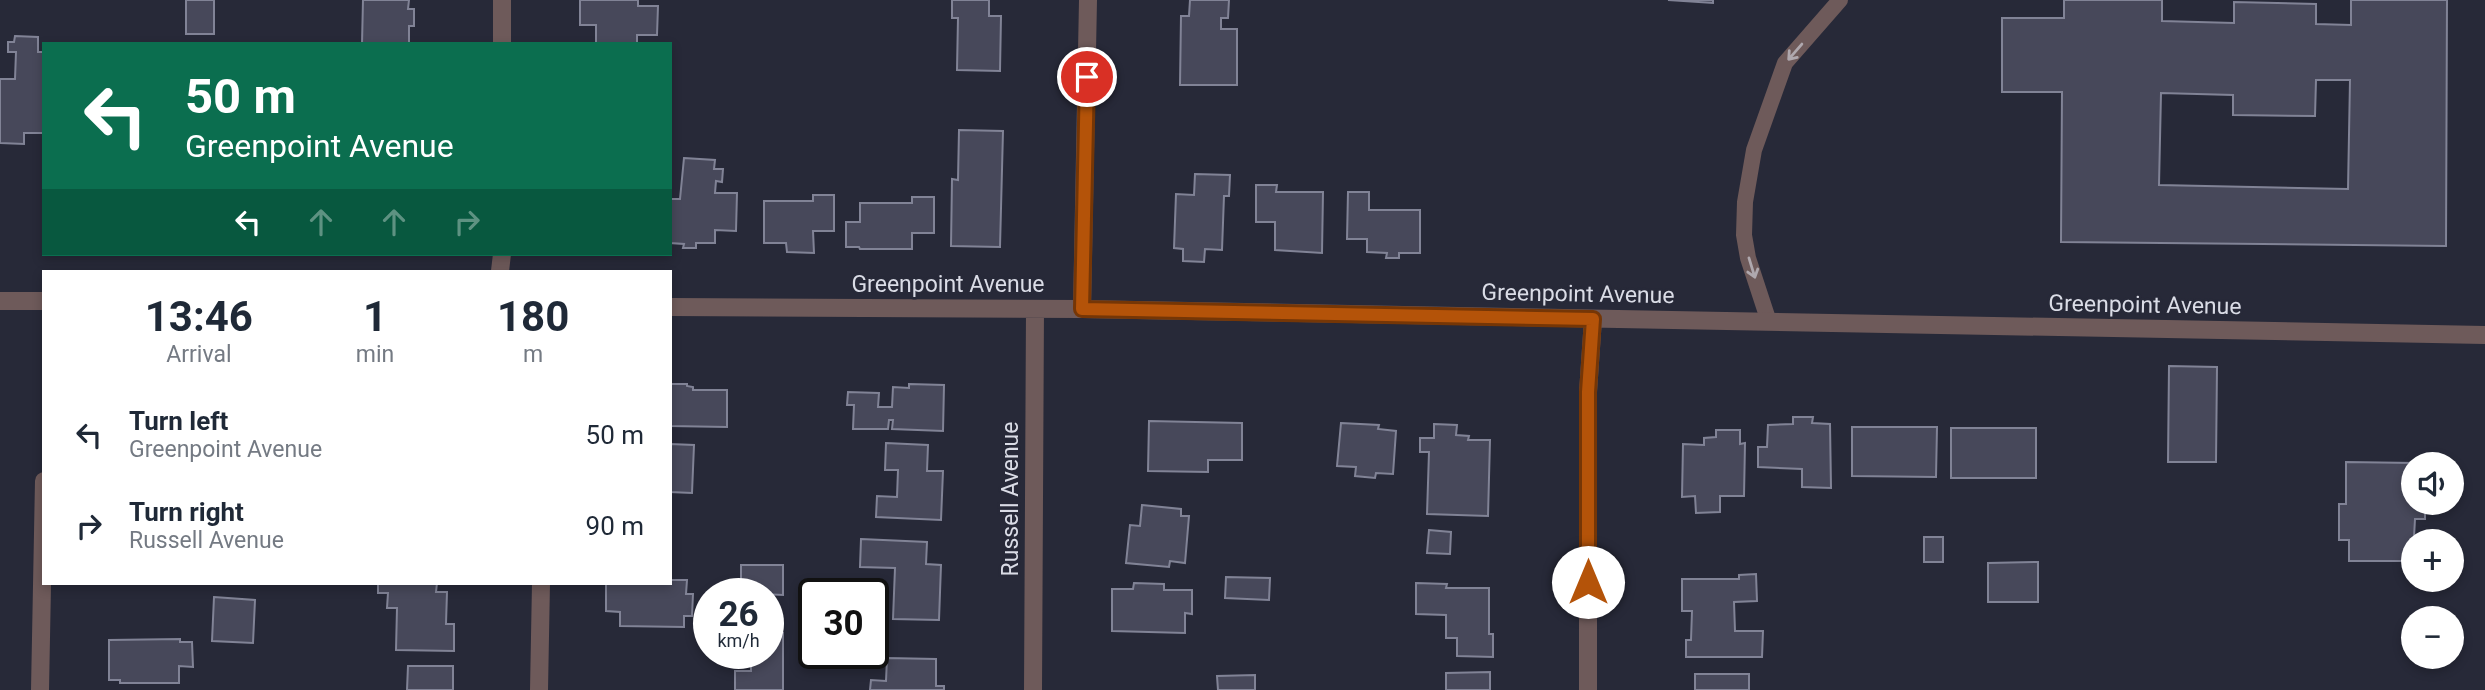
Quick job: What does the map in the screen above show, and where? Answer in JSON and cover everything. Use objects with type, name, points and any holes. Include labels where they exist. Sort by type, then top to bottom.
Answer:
[{"type":"street","points":[[502,0],[502,42]]},
{"type":"street","points":[[1082,309],[1088,0]]},
{"type":"street","points":[[0,301],[42,301]]},
{"type":"street","name":"Greenpoint Avenue","points":[[672,307],[1082,309],[2485,335]]},
{"type":"street","name":"Russell Avenue","points":[[1033,690],[1035,309]]},
{"type":"street","points":[[1588,690],[1588,392],[1593,319]]},
{"type":"street","points":[[40,690],[42,585]]},
{"type":"street","points":[[539,690],[541,585]]},
{"type":"lane","points":[[1769,322],[1748,258],[1744,234],[1745,202],[1755,150],[1785,63],[1840,0]]},
{"type":"building","points":[[186,0],[214,0],[214,34],[186,34]]},
{"type":"building","points":[[363,0],[409,0],[408,9],[414,9],[414,26],[409,26],[409,42],[362,42]]},
{"type":"building","points":[[580,0],[638,0],[638,6],[658,6],[657,35],[637,35],[637,42],[596,42],[596,25],[580,25]]},
{"type":"building","points":[[952,0],[989,0],[989,16],[1001,16],[1000,71],[957,70],[958,18],[952,18]]},
{"type":"building","points":[[1190,0],[1229,0],[1228,18],[1221,18],[1221,29],[1237,29],[1237,85],[1180,85],[1181,16],[1189,16]]},
{"type":"building","points":[[1668,0],[1713,0],[1713,3]]},
{"type":"building","points":[[2064,0],[2162,0],[2162,21],[2234,23],[2234,2],[2316,4],[2316,24],[2351,25],[2351,0],[2447,0],[2446,246],[2061,242],[2062,92],[2002,92],[2002,18],[2064,18]],"holes":[[[2316,80],[2350,80],[2348,189],[2159,185],[2161,93],[2233,95],[2233,115],[2315,116]]]},
{"type":"building","points":[[15,36],[38,37],[38,52],[42,52],[42,133],[24,133],[24,144],[0,143],[0,79],[15,79],[16,52],[8,52],[8,42],[14,42]]},
{"type":"building","points":[[959,130],[1003,131],[1000,247],[951,246],[952,179],[958,180]]},
{"type":"building","points":[[684,158],[715,160],[714,169],[723,169],[722,182],[716,181],[715,193],[737,193],[736,231],[715,230],[715,243],[696,243],[696,248],[683,248],[684,244],[672,243],[672,199],[680,199]]},
{"type":"building","points":[[1195,174],[1230,175],[1229,196],[1224,196],[1222,250],[1205,249],[1204,262],[1183,261],[1183,249],[1174,248],[1176,194],[1194,195]]},
{"type":"building","points":[[1256,185],[1277,185],[1276,192],[1323,192],[1322,253],[1275,250],[1275,222],[1256,222]]},
{"type":"building","points":[[1348,192],[1369,192],[1369,210],[1420,210],[1420,253],[1399,253],[1399,258],[1386,258],[1387,253],[1367,252],[1367,239],[1347,239]]},
{"type":"building","points":[[813,195],[834,195],[834,231],[813,231],[814,253],[787,252],[786,243],[764,243],[764,201],[813,201]]},
{"type":"building","points":[[912,197],[934,197],[934,233],[912,233],[912,249],[846,247],[846,222],[860,222],[860,203],[912,203]]},
{"type":"building","points":[[2169,366],[2217,367],[2216,462],[2168,462]]},
{"type":"building","points":[[672,384],[687,384],[693,387],[693,390],[727,390],[727,427],[672,426]]},
{"type":"building","points":[[909,384],[944,385],[943,431],[892,429],[893,420],[889,420],[888,429],[853,429],[854,405],[847,405],[848,392],[879,393],[878,407],[892,407],[893,387],[909,388]]},
{"type":"building","points":[[1793,417],[1813,417],[1812,423],[1830,424],[1831,488],[1802,487],[1802,469],[1758,467],[1758,447],[1767,447],[1768,425],[1793,424]]},
{"type":"building","points":[[1149,421],[1242,423],[1242,460],[1208,460],[1208,472],[1148,471]]},
{"type":"building","points":[[1341,423],[1379,425],[1378,429],[1396,431],[1393,474],[1376,473],[1375,478],[1355,476],[1356,467],[1337,466]]},
{"type":"building","points":[[1434,424],[1457,425],[1456,435],[1469,436],[1468,440],[1490,440],[1488,516],[1427,514],[1429,452],[1420,452],[1420,438],[1434,438]]},
{"type":"building","points":[[1852,427],[1937,427],[1936,477],[1852,476]]},
{"type":"building","points":[[1951,428],[2036,428],[2036,478],[1951,478]]},
{"type":"building","points":[[1716,430],[1740,430],[1740,444],[1745,443],[1744,496],[1720,496],[1720,512],[1696,513],[1695,496],[1682,497],[1683,444],[1704,445],[1704,438],[1716,437]]},
{"type":"building","points":[[886,443],[928,445],[927,471],[943,471],[941,520],[876,517],[877,496],[897,497],[898,470],[885,470]]},
{"type":"building","points":[[672,444],[694,445],[692,493],[672,492]]},
{"type":"building","points":[[2346,462],[2401,463],[2401,515],[2425,515],[2425,519],[2415,519],[2414,529],[2401,529],[2401,561],[2349,561],[2349,540],[2339,540],[2339,504],[2346,504]]},
{"type":"building","points":[[1142,505],[1181,509],[1181,516],[1189,516],[1185,563],[1170,561],[1169,567],[1126,563],[1130,525],[1140,526]]},
{"type":"building","points":[[1429,530],[1451,532],[1450,554],[1427,553]]},
{"type":"building","points":[[1924,537],[1943,537],[1943,562],[1924,562]]},
{"type":"building","points":[[861,539],[927,542],[926,564],[941,565],[939,620],[893,619],[895,568],[860,567]]},
{"type":"building","points":[[2038,562],[2038,602],[1988,602],[1988,563]]},
{"type":"building","points":[[741,565],[783,565],[783,578],[741,578]]},
{"type":"building","points":[[1756,574],[1757,601],[1734,602],[1735,631],[1763,631],[1762,657],[1686,657],[1686,640],[1691,640],[1692,611],[1682,611],[1682,579],[1739,579],[1739,575]]},
{"type":"building","points":[[1226,577],[1270,578],[1269,600],[1225,598]]},
{"type":"building","points":[[672,580],[687,580],[686,594],[693,594],[692,616],[684,616],[684,627],[620,626],[620,612],[606,611],[606,585],[672,585]]},
{"type":"building","points":[[1134,583],[1164,584],[1164,590],[1192,590],[1192,614],[1185,613],[1185,633],[1112,631],[1112,589],[1133,589]]},
{"type":"building","points":[[1416,583],[1447,584],[1446,588],[1489,588],[1489,634],[1493,634],[1493,657],[1457,656],[1457,638],[1446,638],[1446,615],[1416,614]]},
{"type":"building","points":[[378,585],[437,585],[436,592],[447,592],[446,624],[454,624],[454,651],[396,650],[397,608],[387,608],[388,593],[378,593]]},
{"type":"building","points":[[214,597],[255,600],[253,643],[212,641]]},
{"type":"building","points":[[180,639],[180,642],[192,642],[193,667],[179,666],[179,683],[120,683],[120,680],[109,680],[109,640]]},
{"type":"building","points":[[889,658],[936,659],[936,686],[944,686],[944,690],[870,690],[871,680],[886,681]]},
{"type":"building","points":[[408,666],[453,666],[453,690],[407,690]]},
{"type":"building","points":[[783,669],[783,690],[735,690],[735,671]]},
{"type":"building","points":[[1490,672],[1490,690],[1446,690],[1446,673]]},
{"type":"building","points":[[1695,674],[1749,674],[1749,690],[1695,690]]},
{"type":"building","points":[[1255,675],[1255,690],[1218,690],[1217,676]]},
{"type":"route","points":[[1087,77],[1082,309],[1593,319],[1588,392],[1588,582]]}]
